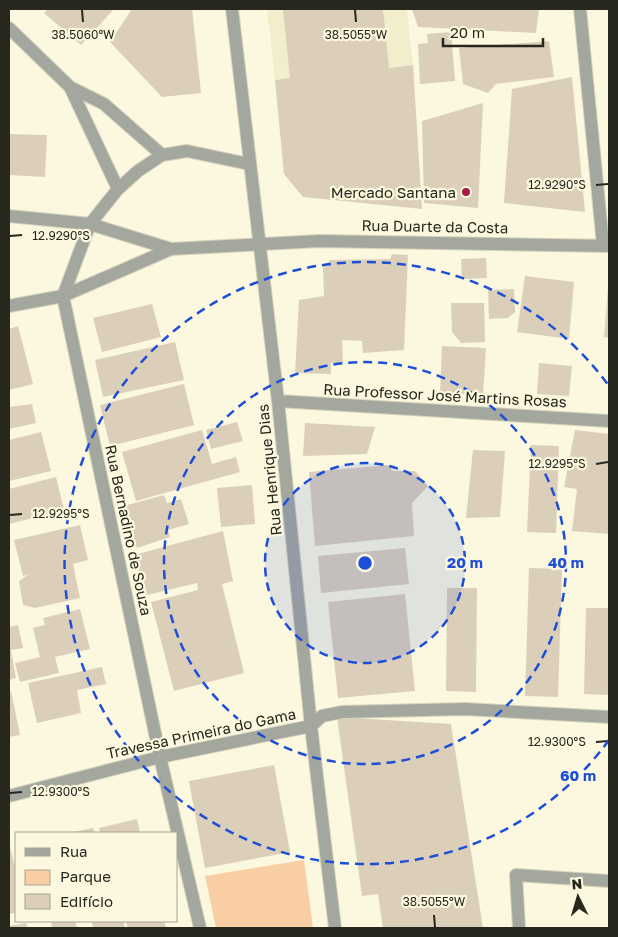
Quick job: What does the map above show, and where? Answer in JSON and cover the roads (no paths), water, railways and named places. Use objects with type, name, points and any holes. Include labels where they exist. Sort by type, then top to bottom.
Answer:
[{"type":"street","name":"Rua Henrique Dias","points":[[232,9],[278,401],[311,726],[335,928]]},
{"type":"street","points":[[580,9],[606,245]]},
{"type":"street","points":[[9,28],[70,88],[104,104],[162,155]]},
{"type":"street","points":[[70,88],[118,189]]},
{"type":"street","points":[[63,296],[90,224],[118,189],[138,171],[162,155],[187,151],[250,164]]},
{"type":"street","points":[[9,216],[90,224],[171,249]]},
{"type":"street","name":"Rua Duarte da Costa","points":[[171,249],[319,241],[606,245]]},
{"type":"street","points":[[9,306],[63,296],[171,249]]},
{"type":"street","name":"Rua Bernadino de Souza","points":[[63,296],[178,832]]},
{"type":"street","name":"Rua Professor José Martins Rosas","points":[[278,401],[609,421]]},
{"type":"street","name":"Travessa Primeira do Gama","points":[[9,796],[160,757],[311,726],[322,716],[342,712],[465,709],[609,717]]},
{"type":"street","name":"Rua Bernadino de Souza","points":[[178,834],[200,928]]},
{"type":"street","points":[[519,928],[516,875],[609,881]]},
{"type":"place","name":"Mercado Santana","points":[[466,192]]}]
